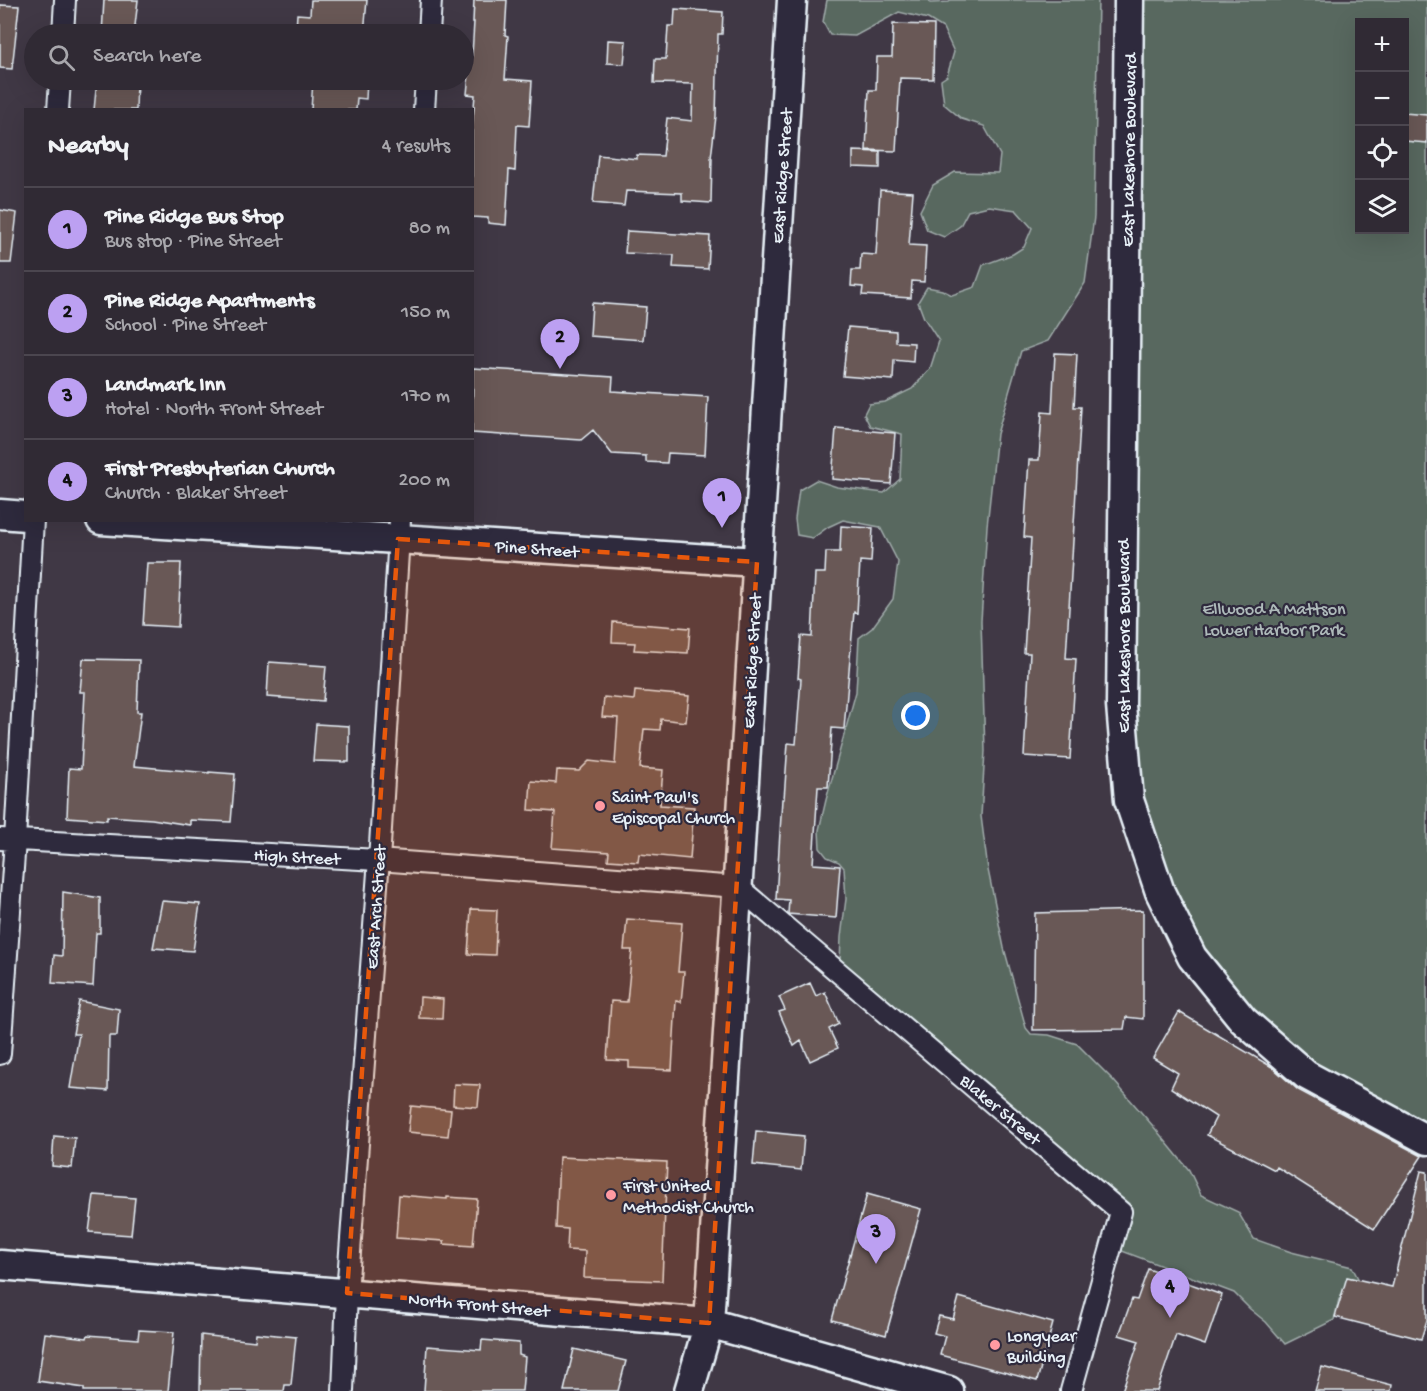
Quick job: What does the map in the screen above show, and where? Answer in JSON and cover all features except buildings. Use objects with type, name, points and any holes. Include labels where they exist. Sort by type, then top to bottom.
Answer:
[{"type":"street","points":[[64,24],[65,0]]},
{"type":"street","points":[[430,24],[431,0]]},
{"type":"street","name":"East Ridge Street","points":[[689,1391],[709,1323],[792,0]]},
{"type":"street","name":"East Lakeshore Boulevard","points":[[1129,0],[1121,705],[1129,800],[1160,892],[1192,957],[1243,1020],[1306,1075],[1427,1140]]},
{"type":"street","points":[[58,108],[59,90]]},
{"type":"street","points":[[424,108],[425,90]]},
{"type":"street","points":[[0,514],[24,516]]},
{"type":"street","points":[[0,1054],[7,840],[33,522]]},
{"type":"street","name":"Pine Street","points":[[161,522],[399,530],[757,562]]},
{"type":"street","name":"East Arch Street","points":[[343,1391],[347,1293],[399,530]]},
{"type":"street","name":"High Street","points":[[7,840],[378,860],[738,887]]},
{"type":"street","name":"Blaker Street","points":[[738,887],[1121,1212],[1071,1391]]},
{"type":"street","name":"North Front Street","points":[[0,1265],[709,1323],[949,1391]]},
{"type":"highlighted area","points":[[398,539],[757,562],[709,1323],[347,1293]]},
{"type":"green space","points":[[827,0],[929,0],[930,3],[951,0],[1098,0],[1094,217],[1085,283],[1048,341],[1021,351],[997,434],[987,526],[981,621],[985,751],[981,816],[988,870],[1004,948],[1026,1028],[1031,1034],[1049,1035],[1077,1044],[1114,1081],[1153,1126],[1189,1170],[1201,1195],[1238,1212],[1254,1239],[1291,1252],[1352,1267],[1361,1284],[1347,1297],[1339,1299],[1334,1320],[1285,1344],[1266,1322],[1234,1293],[1122,1251],[1121,1239],[1131,1221],[1127,1205],[840,963],[846,899],[844,868],[839,862],[827,857],[820,848],[819,830],[856,692],[859,638],[872,628],[893,599],[898,562],[880,527],[843,520],[813,538],[797,535],[795,519],[799,490],[816,480],[837,487],[884,493],[900,479],[902,434],[870,426],[864,414],[869,404],[885,402],[912,389],[930,369],[939,341],[924,318],[918,302],[927,287],[952,295],[975,287],[983,265],[1013,254],[1024,247],[1032,228],[1016,210],[989,206],[968,211],[960,226],[944,237],[927,230],[920,211],[933,185],[955,172],[998,173],[1000,155],[984,126],[962,119],[944,104],[941,80],[947,76],[954,52],[943,28],[928,19],[899,12],[855,36],[830,35],[823,22]]},
{"type":"green space","name":"Ellwood A Mattson Lower Harbor Park","points":[[1129,0],[1427,0],[1427,1140],[1243,1020],[1160,892],[1121,705]]},
{"type":"place","name":"Pine Ridge Apartments","points":[[560,369]]},
{"type":"place","name":"Pine Ridge Bus Stop","points":[[722,528]]},
{"type":"place","name":"Saint Paul's Episcopal Church","points":[[600,806]]},
{"type":"place","name":"First United Methodist Church","points":[[611,1195]]},
{"type":"place","name":"Landmark Inn","points":[[876,1264]]},
{"type":"place","name":"First Presbyterian Church","points":[[1170,1318]]},
{"type":"place","name":"Longyear Building","points":[[995,1345]]}]
